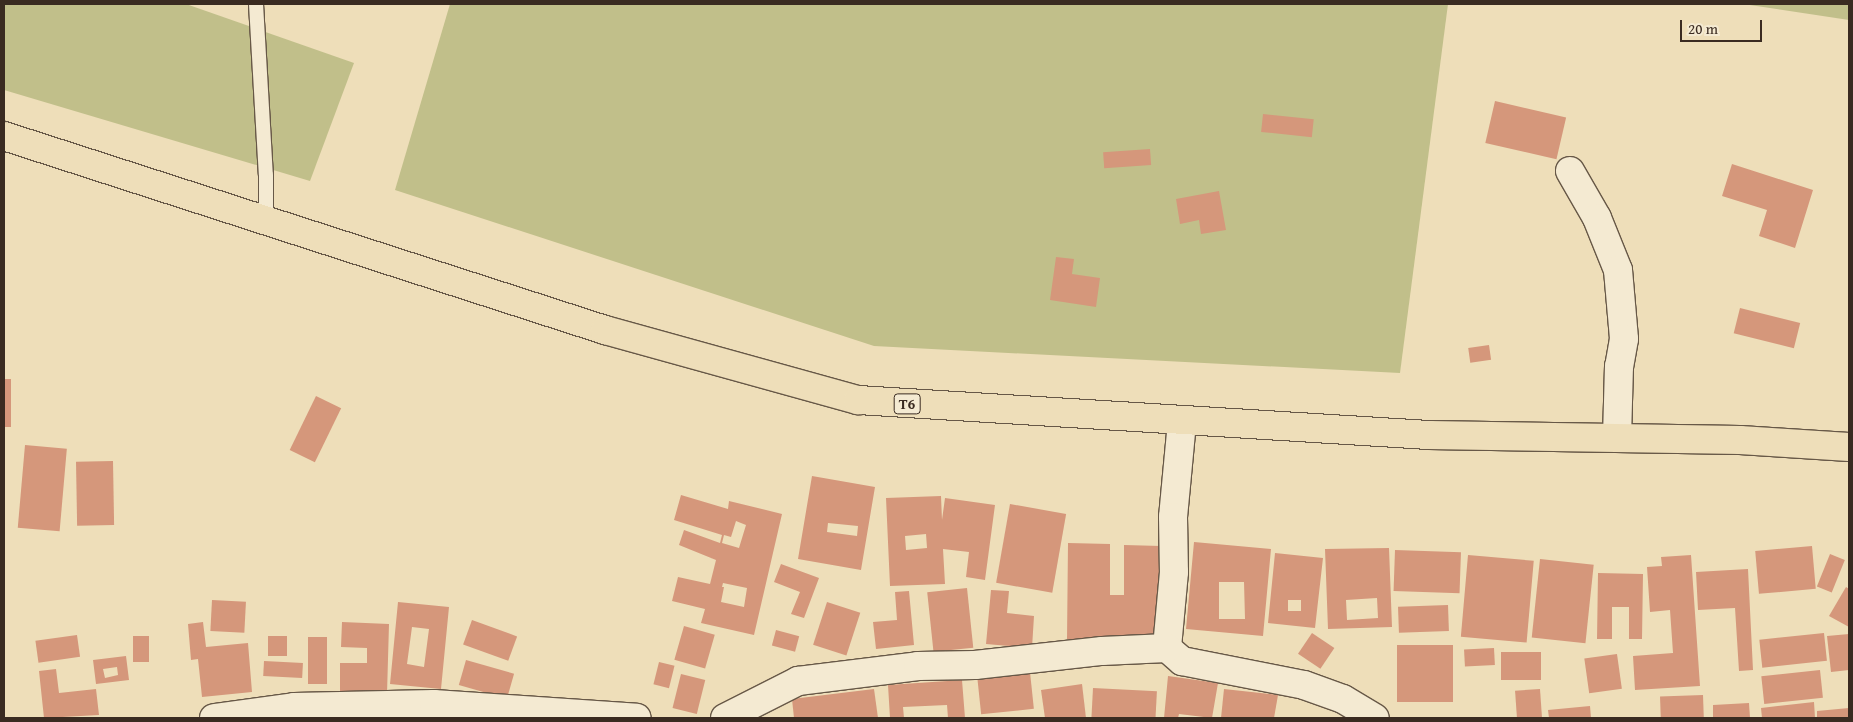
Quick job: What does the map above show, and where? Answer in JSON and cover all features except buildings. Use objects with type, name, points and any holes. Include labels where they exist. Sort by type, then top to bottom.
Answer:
[{"type":"highway","name":"T6","points":[[4,136],[604,330],[858,400],[1182,422],[1429,436],[1740,440],[1849,447]]},
{"type":"street","points":[[1570,171],[1598,218],[1618,270],[1624,339],[1619,366],[1617,437]]},
{"type":"street","points":[[1167,648],[1174,572],[1173,517],[1182,422]]},
{"type":"street","points":[[725,718],[798,681],[918,666],[975,665],[1102,651],[1167,648],[1182,660],[1304,685],[1343,699],[1375,718]]},
{"type":"street","points":[[214,718],[294,707],[637,718]]},
{"type":"lane","points":[[256,4],[265,165],[266,220]]},
{"type":"shaded area","points":[[4,4],[186,4],[354,63],[310,181],[4,90]]},
{"type":"shaded area","points":[[450,4],[1448,4],[1400,373],[874,346],[395,190]]},
{"type":"shaded area","points":[[1743,4],[1849,4],[1849,20]]}]
